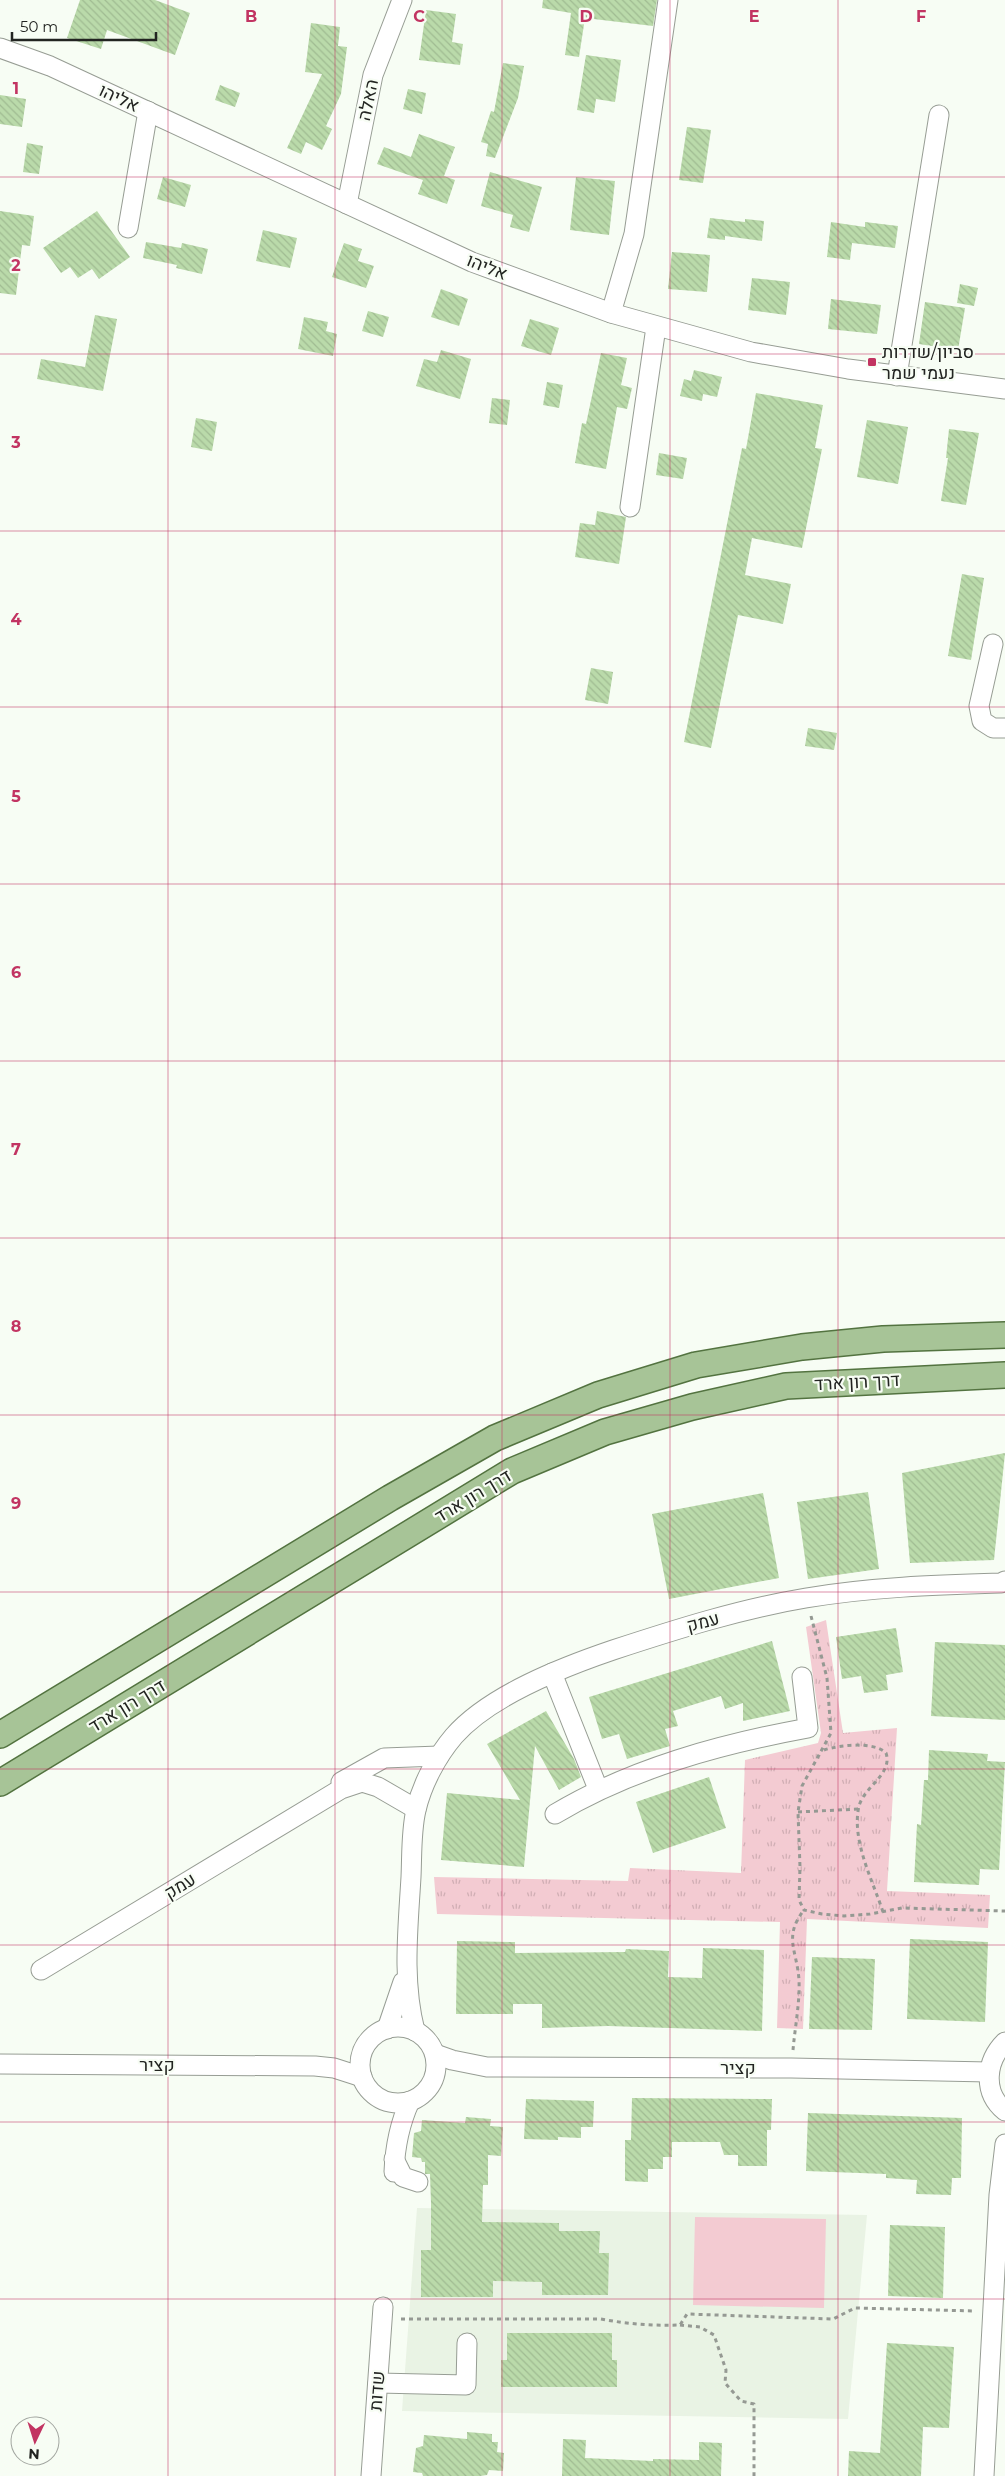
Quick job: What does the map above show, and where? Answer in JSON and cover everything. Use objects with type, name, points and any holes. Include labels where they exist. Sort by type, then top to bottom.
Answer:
[{"type":"main road","points":[[954,1336],[1005,1319]]},
{"type":"main road","points":[[0,1735],[390,1498],[495,1438],[598,1395],[696,1364],[802,1347],[954,1336],[1005,1335]]},
{"type":"main road","name":"דרך רון ארד","points":[[0,1782],[512,1471],[596,1436],[692,1407],[786,1386],[1005,1375]]},
{"type":"main road","points":[[968,1377],[1005,1389]]},
{"type":"street","name":"האלה","points":[[346,204],[372,74],[402,0]]},
{"type":"street","points":[[611,313],[634,234],[668,0]]},
{"type":"street","name":"אליהו","points":[[0,48],[50,66],[472,262],[611,313],[751,352],[897,376],[1005,389]]},
{"type":"street","points":[[128,228],[148,111]]},
{"type":"street","points":[[897,376],[939,115]]},
{"type":"street","points":[[630,507],[656,327]]},
{"type":"street","points":[[993,644],[979,706],[982,721],[993,728],[1005,728]]},
{"type":"street","name":"עמק","points":[[415,2031],[410,2012],[406,1969],[416,1809],[434,1762],[455,1735],[485,1710],[525,1686],[574,1663],[686,1626],[807,1598],[922,1585],[1004,1583]]},
{"type":"street","points":[[552,1673],[598,1789]]},
{"type":"street","points":[[801,1729],[802,1677]]},
{"type":"street","points":[[797,1710],[801,1729]]},
{"type":"street","points":[[555,1814],[598,1789],[676,1760],[739,1742],[801,1729]]},
{"type":"street","name":"עמק","points":[[320,1802],[346,1777],[384,1758],[439,1756]]},
{"type":"street","name":"עמק","points":[[41,1970],[341,1789],[362,1782],[378,1787],[416,1809]]},
{"type":"street","name":"עמק","points":[[387,2029],[398,2002],[406,1969]]},
{"type":"street","points":[[394,2160],[399,2128],[410,2102],[427,2090],[433,2082],[436,2063],[435,2054],[430,2044],[415,2031],[406,2028],[387,2029],[378,2034],[364,2049],[361,2058],[362,2077],[367,2086],[382,2100],[391,2103],[410,2102]]},
{"type":"street","points":[[1004,2114],[994,2098],[990,2086],[989,2072],[992,2060],[1005,2042]]},
{"type":"street","name":"קציר","points":[[314,2066],[348,2057],[364,2049]]},
{"type":"street","name":"קציר","points":[[435,2054],[468,2064],[487,2067],[792,2068],[989,2072]]},
{"type":"street","name":"קציר","points":[[0,2064],[314,2066],[334,2068],[362,2077]]},
{"type":"street","name":"קציר","points":[[433,2082],[451,2074],[487,2067]]},
{"type":"street","points":[[382,2100],[390,2122],[394,2160],[403,2177],[418,2182]]},
{"type":"street","points":[[984,2476],[999,2195],[1005,2144]]},
{"type":"street","name":"שדות","points":[[372,2476],[383,2313]]},
{"type":"street","points":[[378,2382],[466,2384],[467,2343]]},
{"type":"path","points":[[804,1910],[799,1900],[798,1812],[802,1786],[823,1750],[830,1733],[827,1678],[807,1598]]},
{"type":"path","points":[[823,1750],[832,1747],[869,1747],[881,1748],[886,1753],[887,1766],[859,1809],[859,1834],[864,1856],[883,1912]]},
{"type":"path","points":[[798,1812],[859,1809]]},
{"type":"path","points":[[804,1910],[844,1916],[902,1908],[1005,1911]]},
{"type":"path","points":[[792,2068],[799,1979],[792,1937],[796,1920],[804,1910]]},
{"type":"path","points":[[680,2325],[687,2314],[833,2319],[855,2308],[993,2311]]},
{"type":"path","points":[[383,2313],[601,2319],[630,2325],[700,2327],[714,2335],[726,2370],[726,2383],[741,2401],[754,2404],[754,2476]]},
{"type":"shaded area","points":[[417,2208],[867,2215],[848,2419],[402,2411]]},
{"type":"green space","points":[[826,1620],[843,1733],[897,1728],[887,1891],[990,1895],[988,1928],[807,1919],[803,2029],[777,2028],[780,1922],[437,1914],[434,1877],[628,1881],[630,1868],[741,1873],[745,1760],[818,1743],[821,1733],[806,1627]]},
{"type":"green space","points":[[695,2217],[826,2219],[824,2308],[693,2305]]},
{"type":"building","points":[[80,0],[155,0],[190,13],[175,55],[107,30],[101,49],[67,38]]},
{"type":"building","points":[[543,0],[657,0],[653,26],[585,18],[579,57],[565,55],[571,13],[542,8]]},
{"type":"building","points":[[426,10],[456,14],[452,42],[463,44],[460,65],[419,60]]},
{"type":"building","points":[[311,23],[340,27],[338,46],[347,47],[341,94],[326,126],[332,129],[322,150],[306,142],[301,154],[287,148],[322,74],[305,72]]},
{"type":"building","points":[[586,55],[621,60],[615,102],[596,99],[594,113],[577,110]]},
{"type":"building","points":[[503,63],[524,66],[518,98],[495,158],[486,156],[488,144],[481,142],[491,111],[494,112]]},
{"type":"building","points":[[220,85],[240,93],[235,107],[215,100]]},
{"type":"building","points":[[408,89],[426,93],[422,114],[403,109]]},
{"type":"building","points":[[0,95],[26,99],[22,127],[0,124]]},
{"type":"building","points":[[687,127],[711,130],[703,183],[679,180]]},
{"type":"building","points":[[419,134],[455,147],[444,176],[455,180],[447,204],[418,194],[423,180],[377,164],[384,147],[411,157]]},
{"type":"building","points":[[27,143],[43,146],[39,174],[23,172]]},
{"type":"building","points":[[490,172],[542,187],[529,232],[510,227],[513,215],[481,206]]},
{"type":"building","points":[[163,177],[191,185],[185,207],[157,199]]},
{"type":"building","points":[[576,177],[615,181],[609,235],[570,230]]},
{"type":"building","points":[[0,211],[34,216],[30,246],[22,245],[16,295],[0,293]]},
{"type":"building","points":[[97,211],[130,257],[99,279],[92,269],[78,278],[70,267],[61,273],[43,248]]},
{"type":"building","points":[[710,218],[745,222],[745,219],[764,221],[762,241],[725,236],[725,240],[707,238]]},
{"type":"building","points":[[831,222],[865,227],[865,222],[898,226],[895,248],[852,243],[850,260],[827,257]]},
{"type":"building","points":[[263,230],[297,238],[290,268],[256,261]]},
{"type":"building","points":[[146,242],[181,248],[182,243],[208,249],[202,274],[176,268],[177,265],[143,258]]},
{"type":"building","points":[[344,243],[362,249],[358,261],[374,266],[366,288],[332,277]]},
{"type":"building","points":[[672,252],[710,255],[707,292],[668,289]]},
{"type":"building","points":[[752,278],[790,282],[786,315],[748,310]]},
{"type":"building","points":[[960,284],[978,288],[974,306],[957,303]]},
{"type":"building","points":[[441,289],[468,299],[459,326],[431,317]]},
{"type":"building","points":[[831,299],[881,305],[877,334],[828,329]]},
{"type":"building","points":[[925,302],[965,308],[958,350],[919,344]]},
{"type":"building","points":[[368,311],[389,317],[383,337],[362,331]]},
{"type":"building","points":[[95,315],[117,319],[103,391],[37,379],[41,359],[85,367]]},
{"type":"building","points":[[304,317],[328,322],[326,331],[337,334],[333,356],[298,349]]},
{"type":"building","points":[[530,319],[559,328],[551,355],[521,346]]},
{"type":"building","points":[[441,350],[471,359],[460,399],[416,386],[424,359],[437,362]]},
{"type":"building","points":[[601,353],[627,358],[621,385],[632,388],[627,409],[617,407],[606,469],[575,463],[582,423],[586,424]]},
{"type":"building","points":[[694,370],[722,377],[717,397],[703,394],[702,401],[680,396],[684,379],[691,381]]},
{"type":"building","points":[[547,382],[563,385],[559,408],[543,405]]},
{"type":"building","points":[[756,393],[823,405],[815,448],[822,449],[802,548],[752,538],[745,575],[791,584],[783,624],[738,615],[711,748],[684,742],[742,448],[746,449]]},
{"type":"building","points":[[492,398],[510,400],[507,425],[489,423]]},
{"type":"building","points":[[196,418],[217,422],[212,451],[191,447]]},
{"type":"building","points":[[867,420],[908,427],[898,484],[857,477]]},
{"type":"building","points":[[949,429],[979,433],[966,505],[941,501],[948,458],[946,458]]},
{"type":"building","points":[[659,453],[687,458],[683,479],[656,475]]},
{"type":"building","points":[[597,511],[626,517],[619,564],[575,557],[580,523],[595,525]]},
{"type":"building","points":[[962,574],[984,578],[971,660],[948,656]]},
{"type":"building","points":[[591,668],[613,672],[608,704],[585,700]]},
{"type":"building","points":[[808,728],[837,733],[834,750],[805,746]]},
{"type":"building","points":[[1005,1453],[994,1560],[910,1563],[902,1473]]},
{"type":"building","points":[[868,1492],[879,1569],[808,1579],[797,1502]]},
{"type":"building","points":[[763,1493],[779,1578],[669,1599],[652,1514]]},
{"type":"building","points":[[896,1628],[903,1672],[886,1675],[888,1690],[864,1693],[861,1676],[842,1679],[836,1637]]},
{"type":"building","points":[[772,1641],[790,1711],[743,1721],[743,1703],[725,1709],[721,1696],[673,1711],[678,1726],[665,1729],[670,1746],[627,1759],[619,1734],[602,1739],[589,1697]]},
{"type":"building","points":[[935,1642],[1005,1645],[1005,1720],[931,1716]]},
{"type":"building","points":[[546,1711],[574,1759],[581,1777],[559,1790],[535,1746],[524,1867],[441,1860],[447,1793],[520,1800],[487,1744]]},
{"type":"building","points":[[929,1750],[988,1754],[987,1761],[1005,1762],[999,1870],[980,1869],[979,1885],[914,1882],[917,1824],[921,1825],[924,1780],[928,1780]]},
{"type":"building","points":[[709,1777],[726,1828],[653,1853],[636,1802]]},
{"type":"building","points":[[910,1939],[988,1942],[985,2022],[907,2019]]},
{"type":"building","points":[[457,1941],[515,1942],[515,1953],[625,1952],[626,1949],[669,1951],[668,1977],[702,1978],[703,1948],[764,1950],[762,2031],[608,2026],[542,2028],[542,2004],[513,2004],[513,2014],[456,2014]]},
{"type":"building","points":[[812,1957],[875,1959],[872,2030],[809,2029]]},
{"type":"building","points":[[632,2098],[772,2099],[771,2130],[767,2130],[767,2166],[738,2166],[738,2155],[724,2155],[720,2142],[672,2142],[672,2157],[663,2157],[663,2169],[648,2169],[648,2182],[625,2181],[625,2140],[631,2140]]},
{"type":"building","points":[[526,2099],[594,2101],[593,2127],[581,2127],[581,2138],[558,2137],[558,2140],[524,2139]]},
{"type":"building","points":[[808,2113],[962,2118],[961,2178],[952,2178],[951,2195],[916,2194],[917,2180],[886,2178],[886,2174],[806,2171]]},
{"type":"building","points":[[466,2117],[491,2119],[490,2126],[503,2127],[501,2156],[488,2155],[488,2185],[483,2185],[482,2222],[559,2223],[559,2231],[600,2231],[599,2253],[609,2253],[608,2295],[542,2295],[542,2282],[493,2281],[493,2297],[421,2297],[421,2250],[431,2250],[430,2174],[425,2174],[425,2162],[422,2162],[421,2158],[412,2157],[414,2133],[421,2131],[422,2120],[465,2123]]},
{"type":"building","points":[[890,2225],[945,2227],[943,2298],[888,2296]]},
{"type":"building","points":[[507,2333],[612,2333],[612,2360],[617,2360],[617,2387],[501,2387],[501,2360],[507,2360]]},
{"type":"building","points":[[887,2343],[954,2347],[949,2428],[923,2427],[921,2476],[848,2476],[849,2451],[880,2453]]},
{"type":"building","points":[[467,2432],[492,2434],[492,2442],[498,2442],[497,2452],[504,2453],[503,2471],[489,2470],[487,2475],[480,2476],[423,2476],[422,2473],[413,2472],[416,2448],[423,2446],[424,2435],[467,2439]]},
{"type":"building","points":[[563,2439],[586,2440],[585,2458],[653,2461],[653,2459],[699,2460],[699,2442],[722,2443],[721,2476],[562,2476]]},
{"type":"place","name":"סביון/שדרות נעמי שמר","points":[[872,362]]}]
